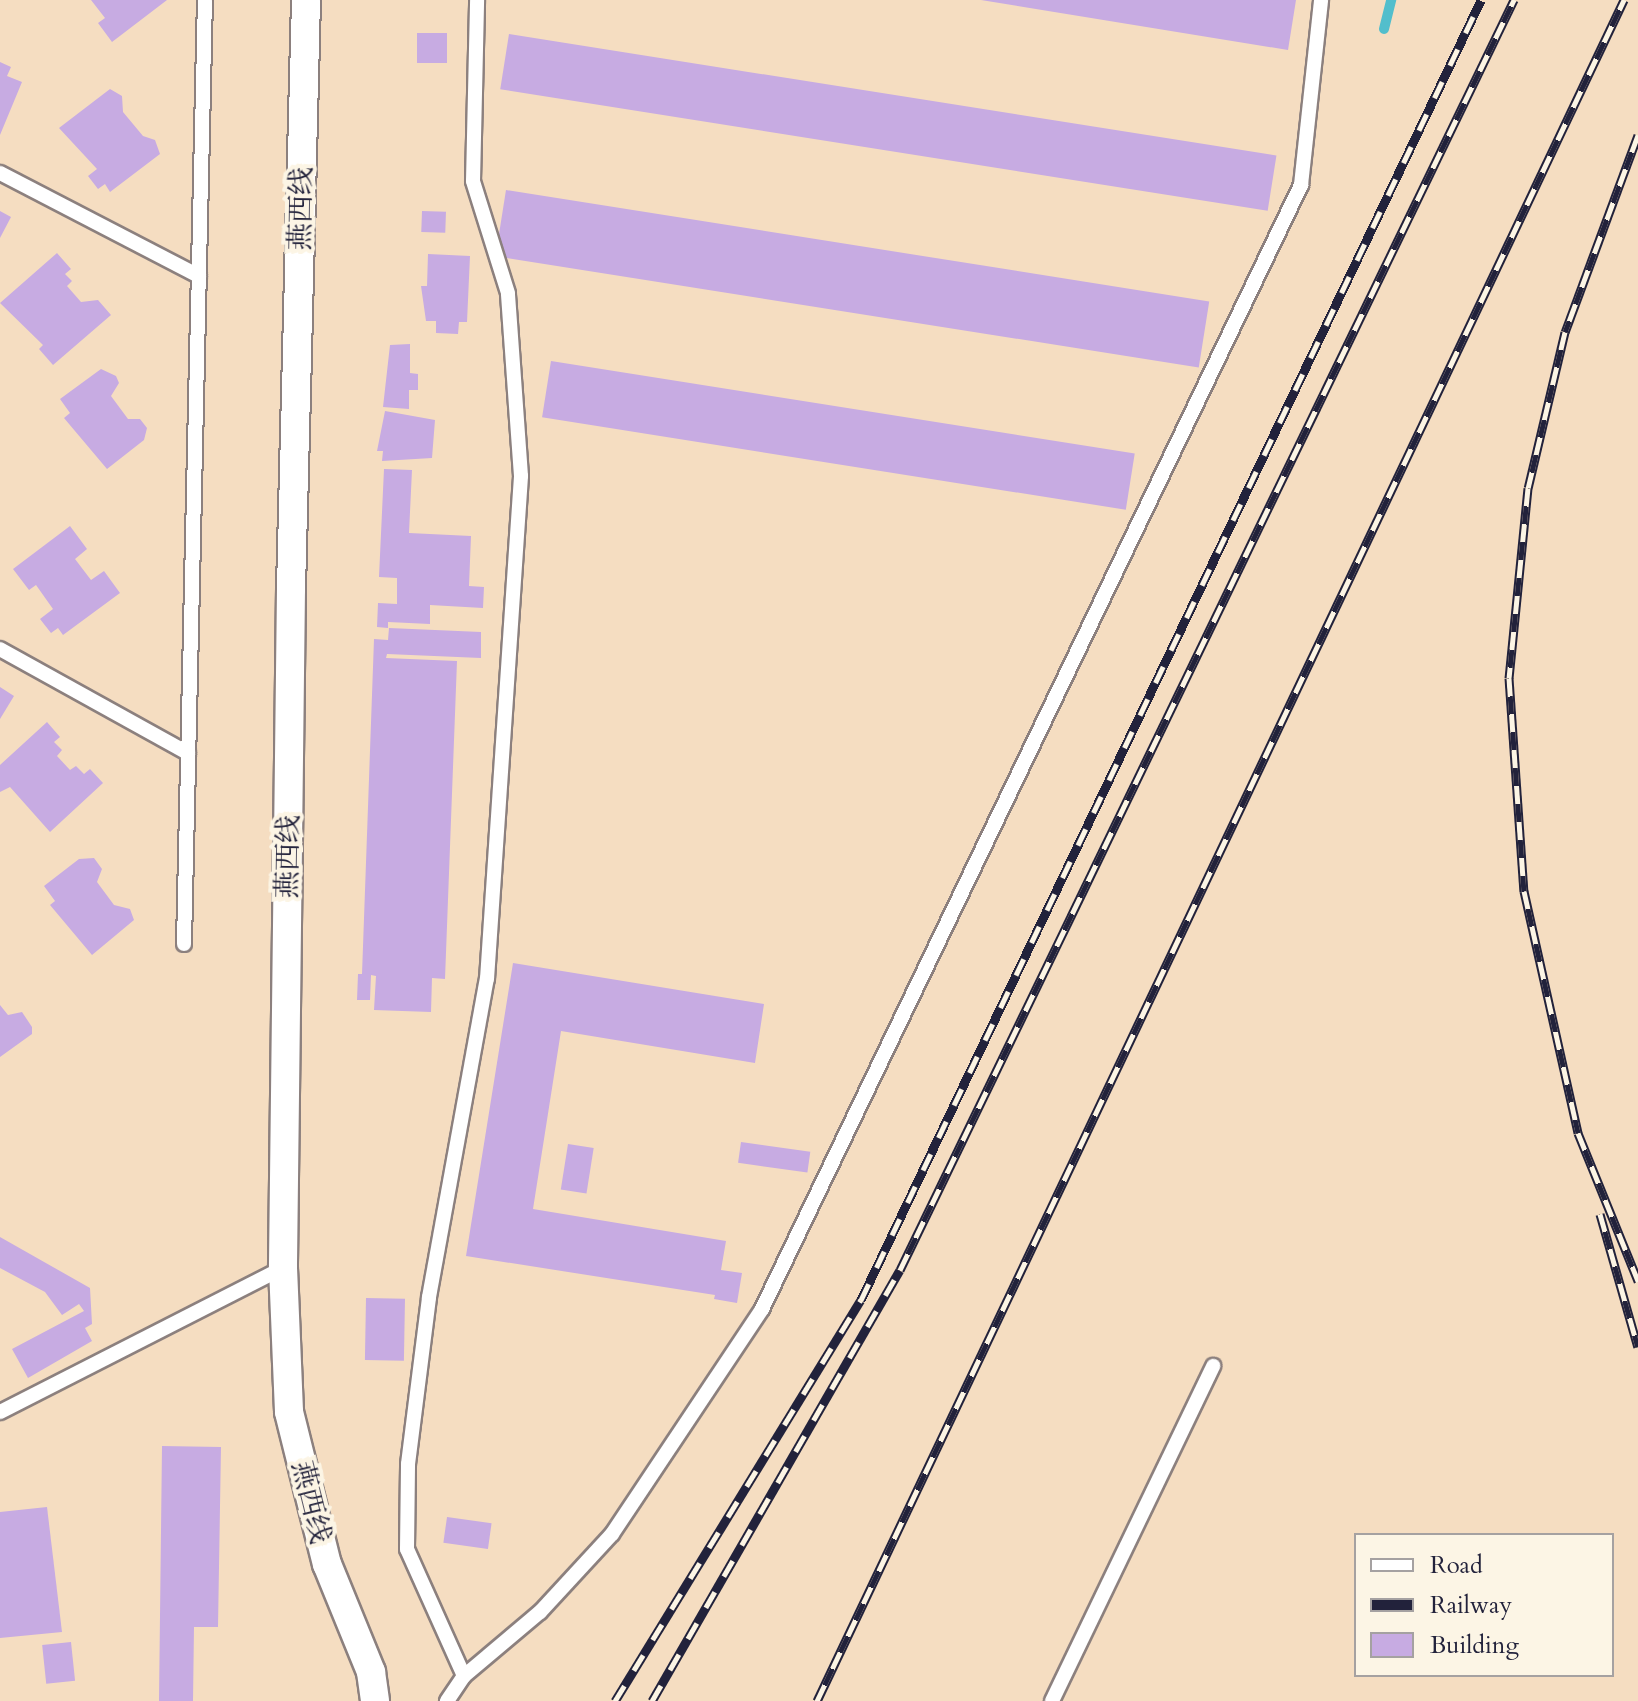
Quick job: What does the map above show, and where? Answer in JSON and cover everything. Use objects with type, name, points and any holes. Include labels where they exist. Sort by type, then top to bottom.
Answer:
[{"type":"street","name":"燕西线","points":[[306,0],[291,589],[283,1268],[289,1412],[327,1564],[371,1672],[375,1701]]},
{"type":"lane","points":[[184,944],[205,0]]},
{"type":"lane","points":[[464,1676],[407,1549],[408,1464],[429,1297],[487,979],[521,476],[508,293],[473,181],[477,0]]},
{"type":"lane","points":[[447,1701],[464,1676],[540,1612],[612,1534],[762,1309],[1301,185],[1321,0]]},
{"type":"lane","points":[[0,173],[199,276]]},
{"type":"lane","points":[[0,649],[188,753]]},
{"type":"lane","points":[[0,1412],[283,1268]]},
{"type":"lane","points":[[1052,1701],[1213,1366]]},
{"type":"building","points":[[91,0],[167,0],[112,42],[98,23],[105,18]]},
{"type":"building","points":[[981,0],[1296,0],[1288,50]]},
{"type":"building","points":[[417,33],[447,33],[447,63],[417,63]]},
{"type":"building","points":[[509,34],[1276,156],[1268,211],[500,89]]},
{"type":"building","points":[[0,62],[11,67],[7,76],[22,82],[0,135]]},
{"type":"building","points":[[110,89],[122,96],[123,112],[143,136],[155,140],[160,154],[110,192],[105,184],[98,189],[88,176],[97,169],[59,128]]},
{"type":"building","points":[[506,190],[1209,301],[1199,368],[496,256]]},
{"type":"building","points":[[0,211],[11,217],[0,238]]},
{"type":"building","points":[[422,211],[446,212],[445,233],[421,232]]},
{"type":"building","points":[[57,253],[71,269],[65,274],[72,281],[67,286],[81,302],[98,300],[111,315],[53,365],[39,349],[43,345],[0,303]]},
{"type":"building","points":[[428,254],[470,256],[467,322],[459,322],[458,334],[436,333],[436,321],[426,321],[421,286],[427,286]]},
{"type":"building","points":[[410,344],[410,373],[418,374],[418,390],[409,390],[409,409],[383,407],[390,345]]},
{"type":"building","points":[[551,361],[1135,453],[1126,510],[542,417]]},
{"type":"building","points":[[101,369],[116,376],[119,383],[111,396],[128,419],[140,419],[147,428],[144,440],[107,469],[64,418],[70,413],[60,399]]},
{"type":"building","points":[[385,411],[435,420],[432,458],[382,461],[383,451],[377,451]]},
{"type":"building","points":[[384,469],[412,470],[409,533],[471,536],[469,586],[484,587],[483,608],[430,605],[430,624],[388,622],[388,628],[377,627],[378,603],[397,604],[397,578],[379,577]]},
{"type":"building","points":[[70,526],[87,549],[75,559],[91,580],[104,571],[120,593],[63,635],[58,628],[51,633],[40,619],[53,609],[36,585],[29,590],[13,569]]},
{"type":"building","points":[[389,628],[481,632],[481,658],[387,654],[386,658],[457,661],[445,979],[432,978],[431,1012],[374,1010],[376,976],[371,975],[370,1000],[357,1000],[358,974],[362,974],[374,639],[388,640]]},
{"type":"building","points":[[0,687],[14,696],[0,719]]},
{"type":"building","points":[[47,722],[60,737],[54,742],[62,750],[57,756],[70,770],[76,766],[84,774],[90,769],[103,783],[50,832],[10,787],[0,792],[0,765]]},
{"type":"building","points":[[94,858],[102,869],[97,882],[114,905],[130,909],[134,920],[92,955],[50,905],[55,901],[44,886],[79,859]]},
{"type":"building","points":[[513,963],[764,1004],[755,1063],[561,1031],[533,1209],[726,1241],[721,1270],[742,1273],[737,1303],[714,1299],[715,1295],[466,1256]]},
{"type":"building","points":[[0,1005],[8,1015],[22,1012],[32,1027],[32,1034],[0,1057]]},
{"type":"building","points":[[741,1142],[810,1152],[807,1173],[738,1163]]},
{"type":"building","points":[[568,1144],[594,1148],[586,1194],[561,1189]]},
{"type":"building","points":[[0,1237],[90,1288],[92,1324],[85,1328],[92,1341],[28,1378],[12,1349],[84,1311],[79,1304],[62,1315],[45,1292],[0,1268]]},
{"type":"building","points":[[366,1298],[405,1299],[404,1361],[365,1360]]},
{"type":"building","points":[[162,1446],[221,1447],[218,1627],[194,1627],[193,1701],[159,1701]]},
{"type":"building","points":[[47,1507],[62,1632],[0,1638],[0,1512]]},
{"type":"building","points":[[447,1517],[492,1523],[488,1549],[443,1543]]},
{"type":"building","points":[[71,1642],[75,1681],[46,1684],[42,1645]]},
{"type":"waterway","points":[[1384,29],[1391,0]]},
{"type":"railway","points":[[615,1701],[861,1300],[1481,0]]},
{"type":"railway","points":[[652,1701],[900,1270],[1514,0]]},
{"type":"railway","points":[[817,1701],[1624,0]]},
{"type":"railway","points":[[1638,135],[1565,332],[1528,488],[1509,678],[1524,891],[1578,1133],[1638,1281]]},
{"type":"railway","points":[[1600,1214],[1638,1347]]}]
